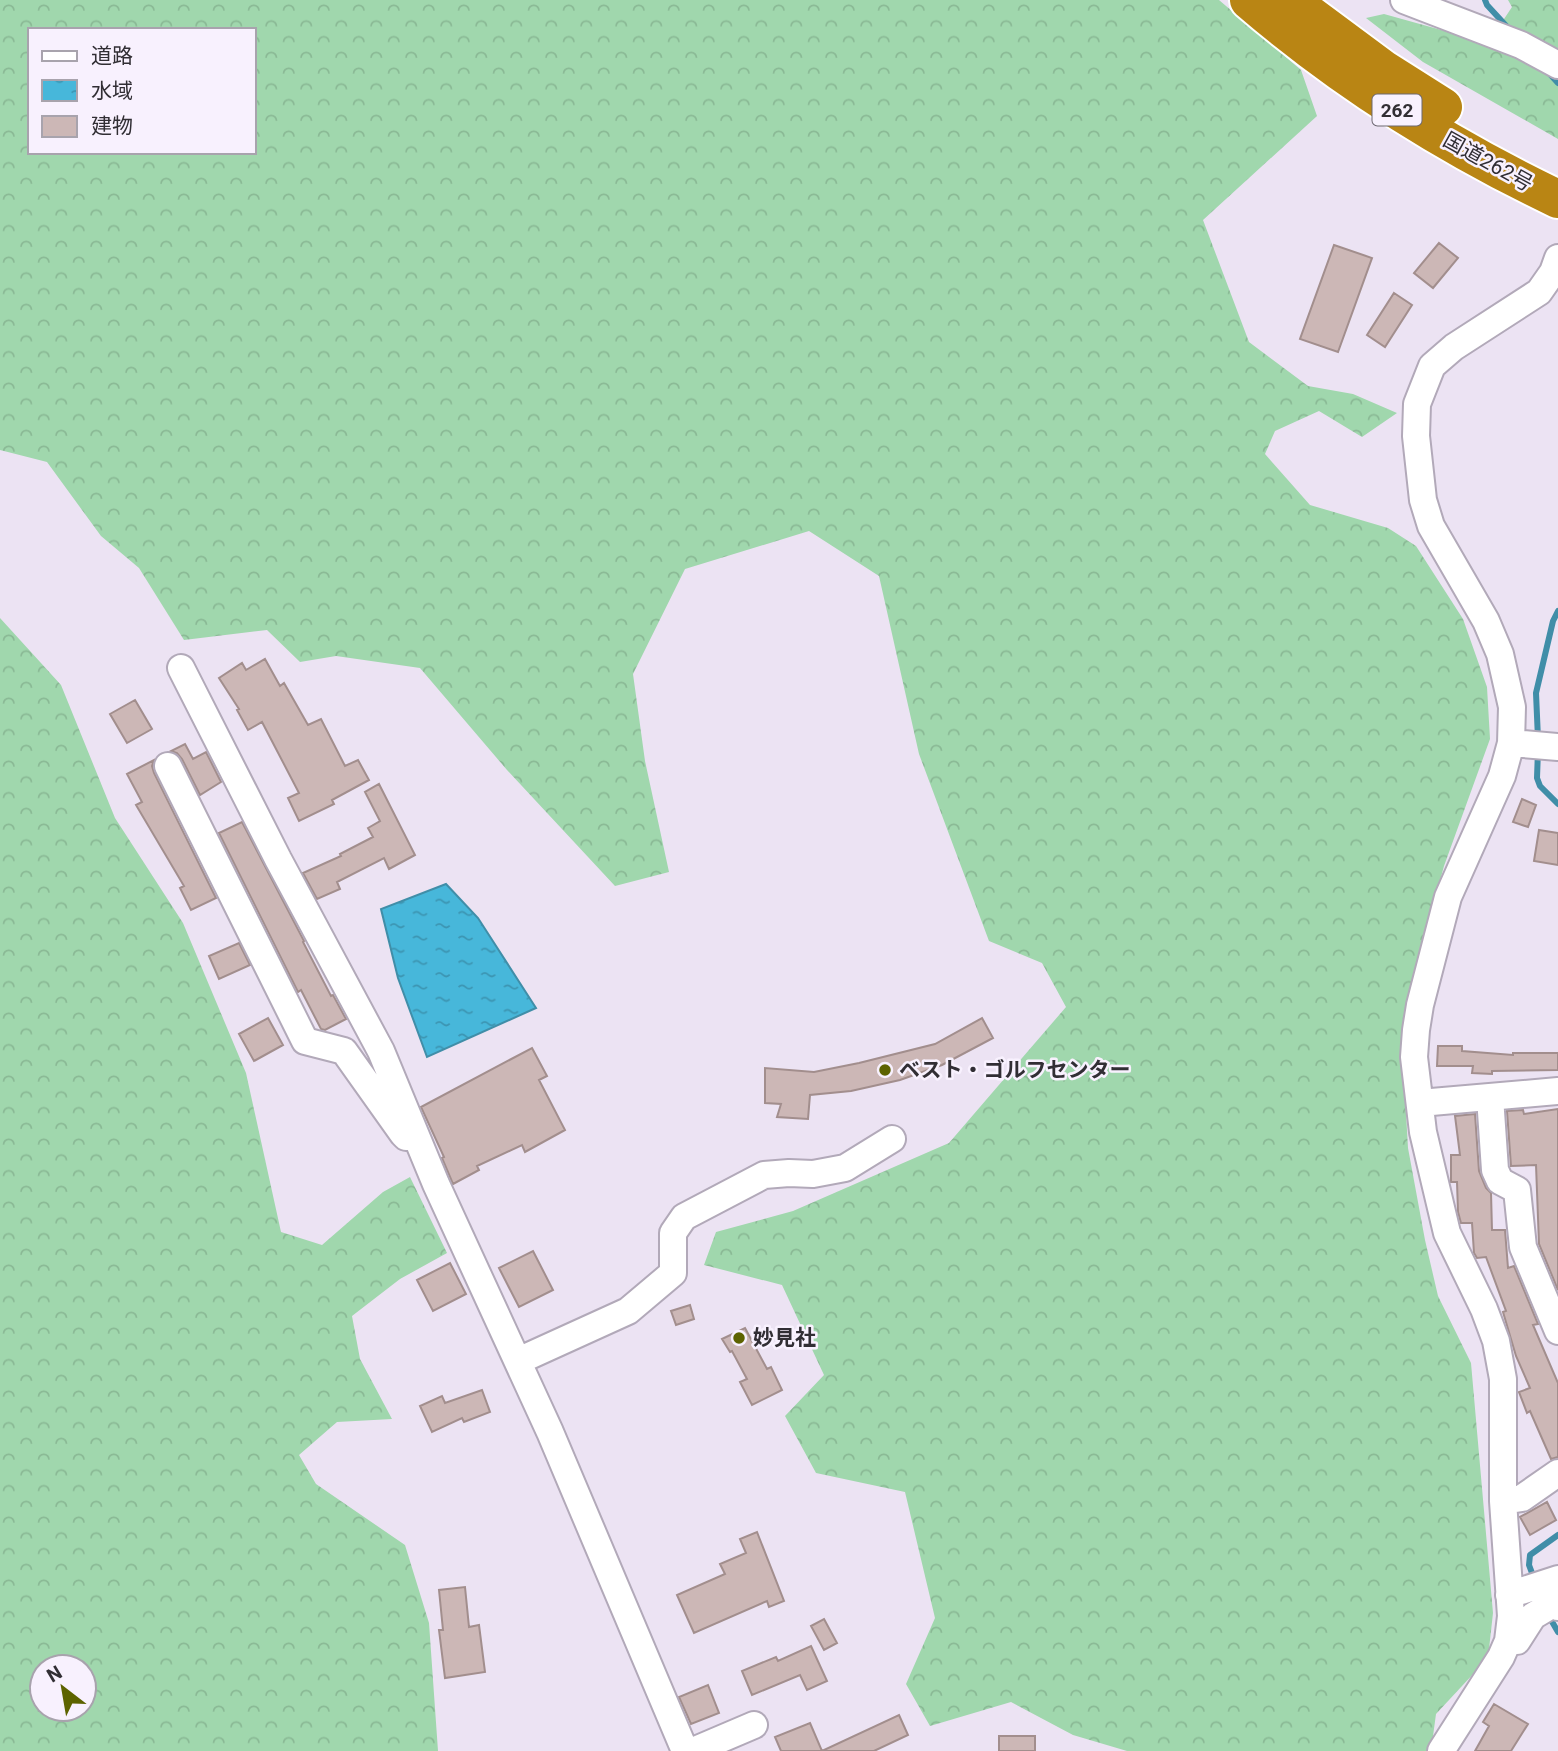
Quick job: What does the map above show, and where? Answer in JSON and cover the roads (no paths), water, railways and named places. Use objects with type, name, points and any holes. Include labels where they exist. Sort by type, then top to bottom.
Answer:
[{"type":"highway","name":"国道262号","points":[[1249,0],[1286,32],[1367,91],[1462,148],[1558,199]]},
{"type":"highway","name":"国道262号","points":[[1290,0],[1383,69],[1480,131],[1558,172]]},
{"type":"street","points":[[1404,0],[1521,45],[1558,65]]},
{"type":"street","points":[[1441,1751],[1508,1641],[1511,1616],[1503,1501],[1503,1379],[1496,1341],[1447,1233],[1423,1132],[1414,1057],[1420,1005],[1448,897],[1502,776],[1511,743],[1511,707],[1500,654],[1486,621],[1431,526],[1423,500],[1416,436],[1417,404],[1432,366],[1454,347],[1539,292],[1553,272],[1558,257]]},
{"type":"street","points":[[181,668],[278,859],[381,1051],[436,1184],[519,1361],[685,1751]]},
{"type":"street","points":[[1511,743],[1558,747]]},
{"type":"street","points":[[167,766],[305,1041],[344,1051],[402,1134],[422,1149]]},
{"type":"street","points":[[1420,1103],[1558,1091]]},
{"type":"street","points":[[1490,1097],[1495,1170],[1500,1181],[1517,1190],[1523,1247],[1558,1331]]},
{"type":"street","points":[[519,1361],[628,1311],[673,1273],[673,1233],[684,1217],[764,1175],[813,1174],[845,1168],[892,1139]]},
{"type":"street","points":[[1503,1501],[1522,1498],[1558,1473]]},
{"type":"street","points":[[1509,1595],[1558,1579]]},
{"type":"street","points":[[1508,1641],[1517,1642],[1532,1616],[1553,1604],[1558,1607]]},
{"type":"street","points":[[693,1751],[754,1726]]},
{"type":"water","points":[[446,884],[478,918],[536,1008],[427,1057],[398,978],[381,909]]},
{"type":"waterway","points":[[1485,0],[1510,30]]},
{"type":"waterway","points":[[1548,72],[1558,83]]},
{"type":"waterway","points":[[1538,739],[1536,693],[1553,621],[1558,611]]},
{"type":"waterway","points":[[1538,750],[1537,778],[1540,786],[1558,804]]},
{"type":"waterway","points":[[1535,1581],[1529,1565],[1530,1555],[1558,1535]]},
{"type":"waterway","points":[[1547,1613],[1558,1632]]},
{"type":"place","name":"ベスト・ゴルフセンター","points":[[885,1070]]},
{"type":"place","name":"妙見社","points":[[739,1338]]}]
